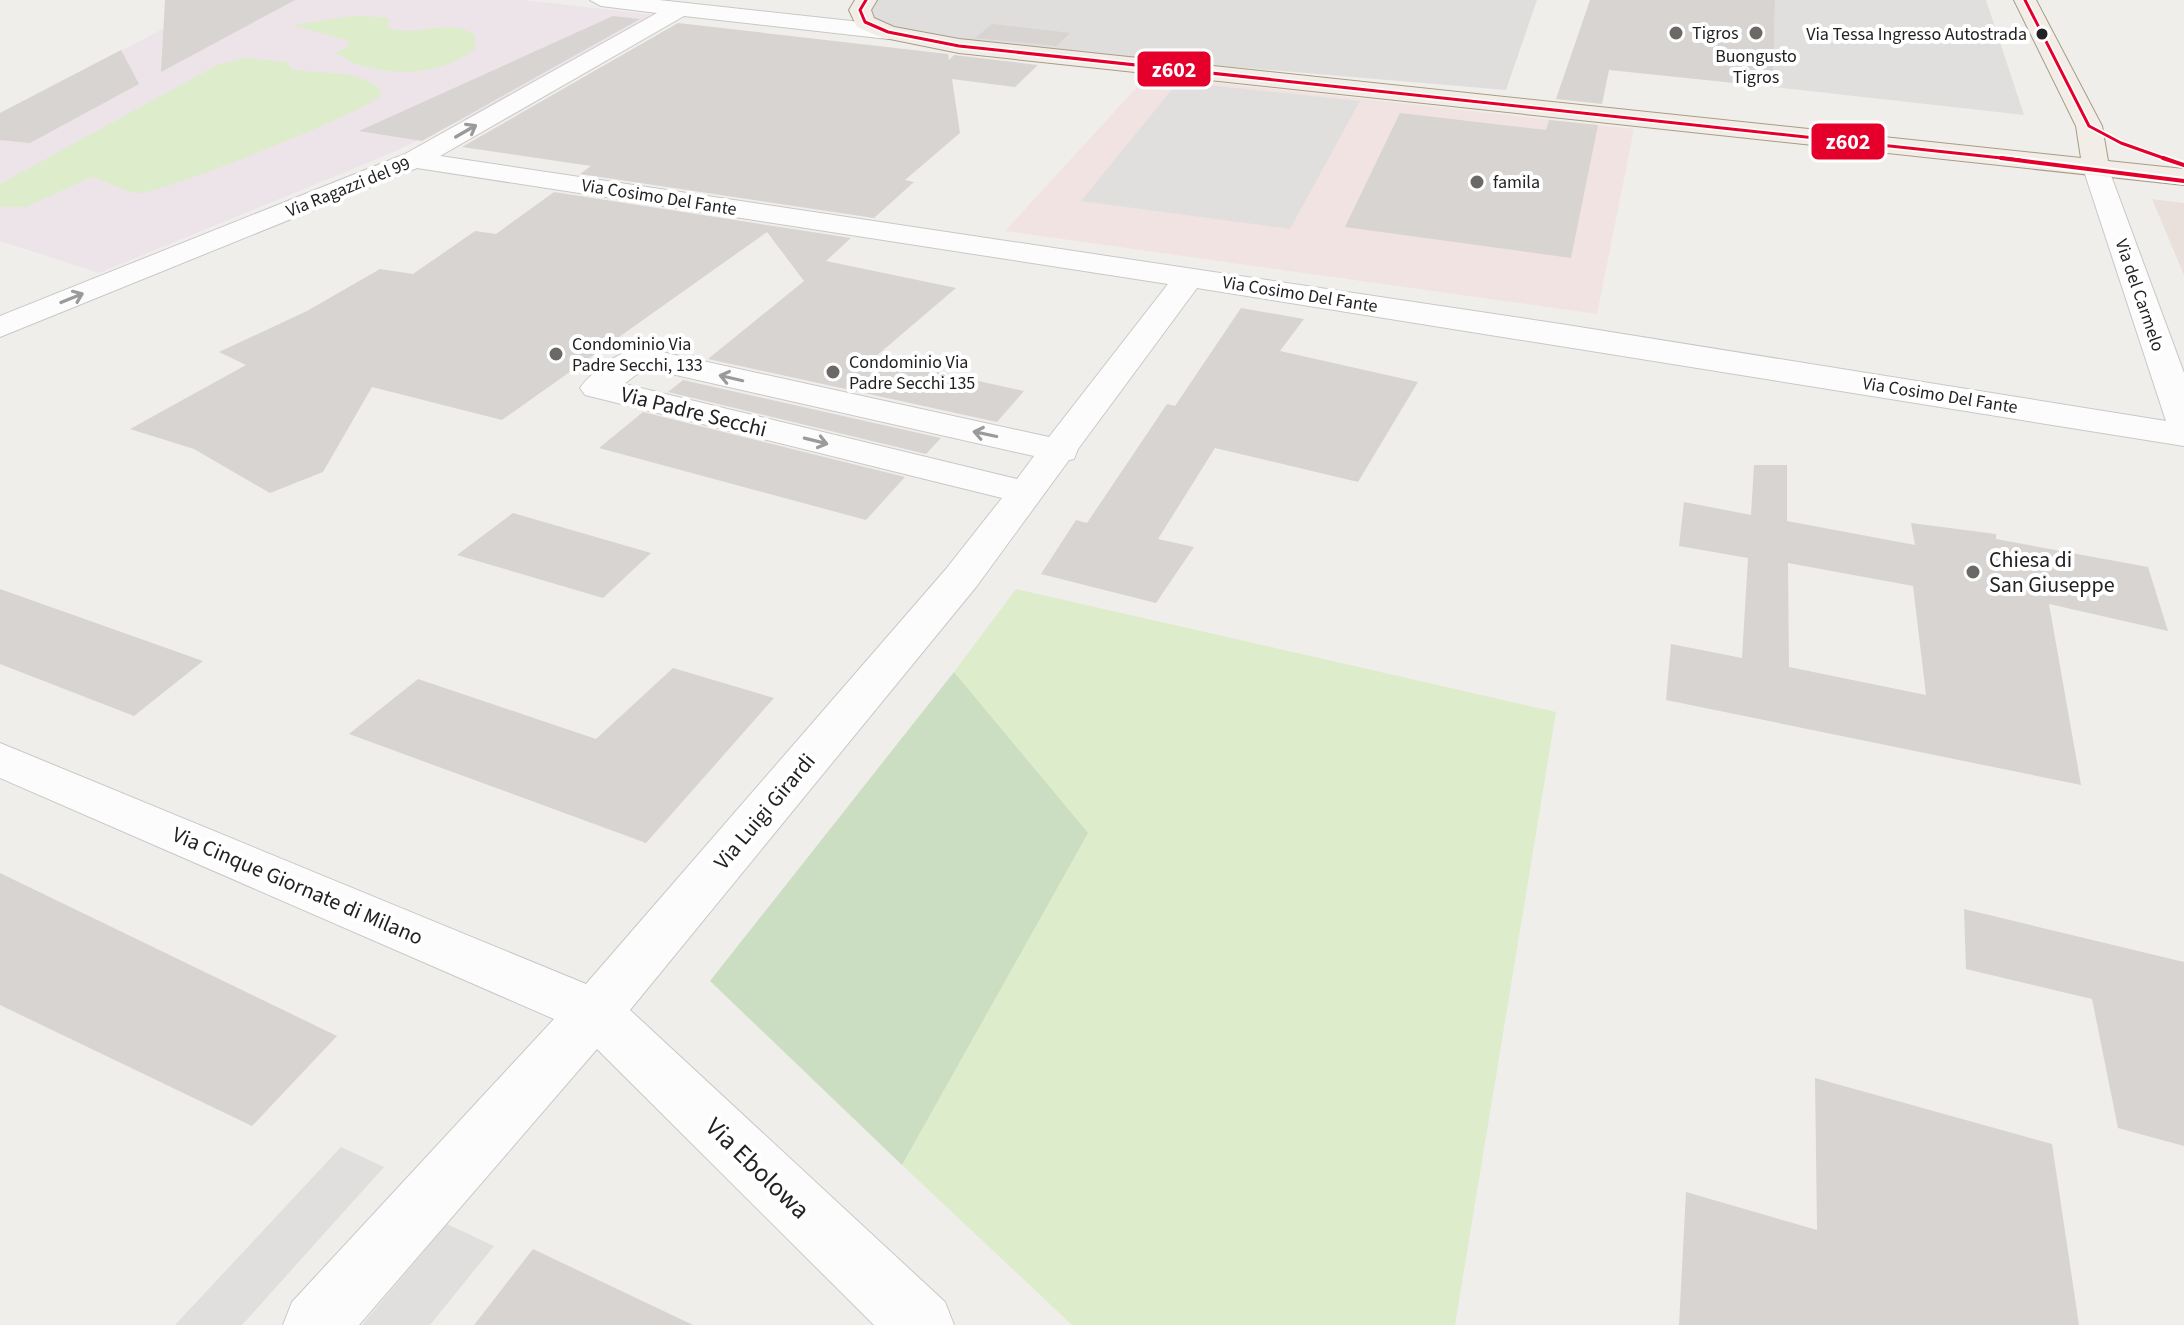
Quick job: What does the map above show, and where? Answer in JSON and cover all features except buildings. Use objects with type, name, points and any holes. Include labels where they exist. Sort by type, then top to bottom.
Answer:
[{"type":"main road","points":[[866,0],[860,10],[865,22],[888,32],[959,46],[2184,179]]},
{"type":"main road","points":[[2025,0],[2089,126],[2096,168]]},
{"type":"main road","points":[[2089,126],[2121,143],[2184,165]]},
{"type":"street","points":[[601,0],[888,32]]},
{"type":"street","points":[[715,14],[828,3]]},
{"type":"street","name":"Via Ragazzi del 99","points":[[0,327],[414,160],[678,10]]},
{"type":"street","name":"Via Cosimo Del Fante","points":[[414,160],[1189,277],[2184,435]]},
{"type":"street","name":"Via del Carmelo","points":[[2096,168],[2184,422]]},
{"type":"street","name":"Via Luigi Girardi","points":[[316,1325],[595,1012],[961,578],[1061,451],[1189,277]]},
{"type":"street","name":"Via Padre Secchi","points":[[1028,493],[597,388],[639,357],[1061,451]]},
{"type":"street","name":"Via Cinque Giornate di Milano","points":[[0,759],[595,1012]]},
{"type":"street","name":"Via Ebolowa","points":[[595,1012],[921,1325]]},
{"type":"shaded area","points":[[219,0],[524,0],[656,15],[513,97],[382,157],[99,273],[0,241],[0,113]]},
{"type":"shaded area","points":[[874,0],[1537,0],[1506,90],[964,44],[891,30],[872,21],[867,10]]},
{"type":"shaded area","points":[[1775,0],[1986,0],[2024,115],[1773,87]]},
{"type":"shaded area","points":[[1148,75],[1634,129],[1597,314],[1005,231]]},
{"type":"shaded area","points":[[1178,82],[1360,101],[1290,229],[1081,201]]},
{"type":"shaded area","points":[[2152,199],[2184,203],[2184,275]]},
{"type":"shaded area","points":[[341,1147],[384,1167],[242,1325],[175,1325]]},
{"type":"shaded area","points":[[447,1224],[494,1246],[430,1325],[362,1325]]},
{"type":"green space","points":[[353,16],[385,17],[390,19],[387,27],[398,30],[454,27],[475,35],[475,49],[462,58],[433,69],[387,71],[356,64],[334,53],[348,47],[349,41],[293,25]]},
{"type":"green space","points":[[247,58],[288,62],[291,69],[358,77],[379,88],[381,95],[306,133],[154,190],[132,192],[92,177],[26,207],[0,207],[0,184],[219,64]]},
{"type":"green space","points":[[1016,589],[1556,712],[1455,1325],[1072,1325],[902,1165],[1087,833],[954,672]]},
{"type":"green space","points":[[954,672],[1088,833],[902,1165],[710,981]]},
{"type":"transit line","name":"z602","points":[[866,0],[860,10],[865,22],[888,32],[959,46],[2096,168],[2184,181]]},
{"type":"transit line","name":"z602","points":[[2025,0],[2089,126],[2121,143],[2184,165]]},
{"type":"place","name":"Tigros","points":[[1676,33]]},
{"type":"place","name":"Buongusto Tigros","points":[[1756,33]]},
{"type":"place","name":"Via Tessa Ingresso Autostrada","points":[[2042,34]]},
{"type":"place","name":"famila","points":[[1477,182]]},
{"type":"place","name":"Condominio Via Padre Secchi, 133","points":[[556,354]]},
{"type":"place","name":"Condominio Via Padre Secchi 135","points":[[833,372]]},
{"type":"place","name":"Chiesa di San Giuseppe","points":[[1973,572]]}]
